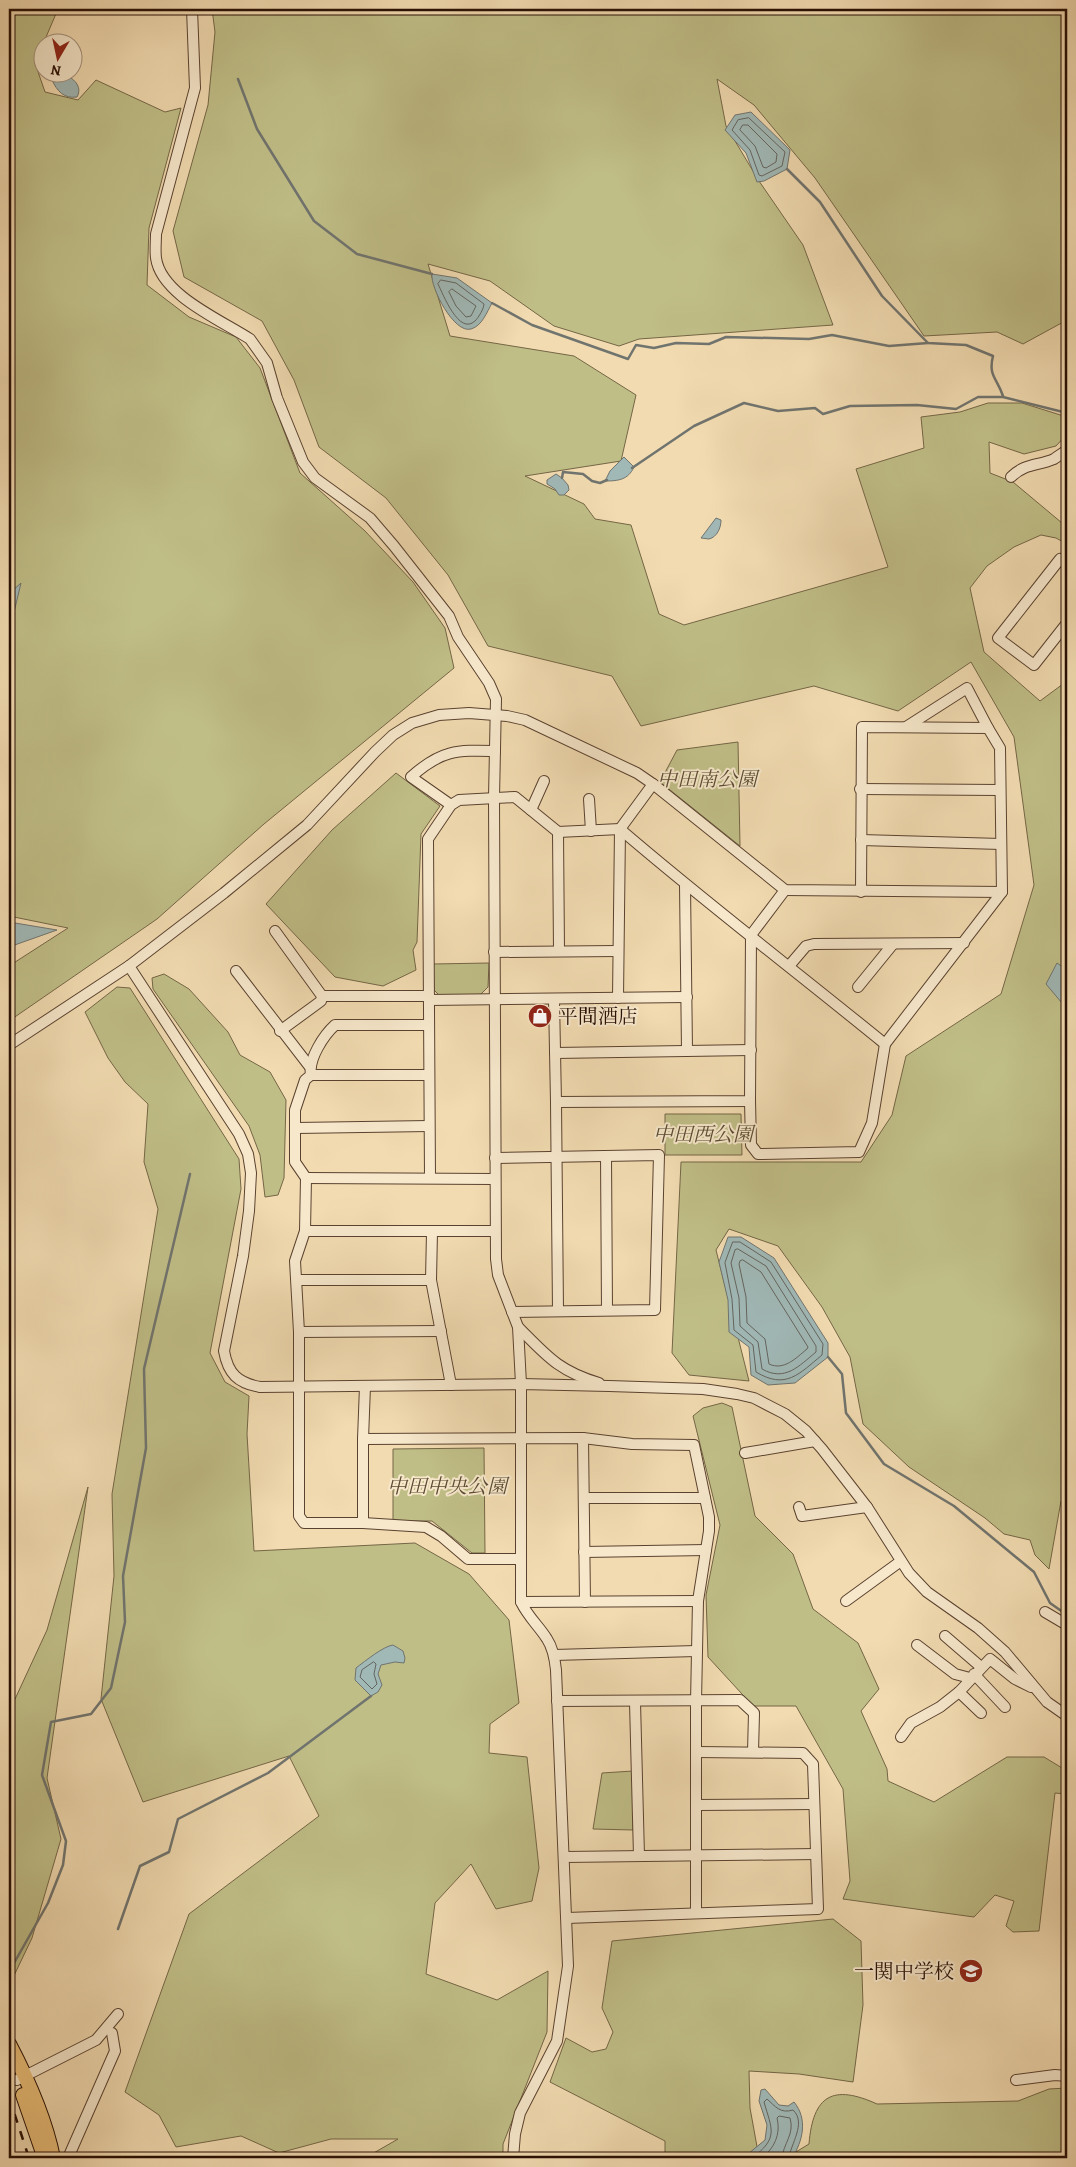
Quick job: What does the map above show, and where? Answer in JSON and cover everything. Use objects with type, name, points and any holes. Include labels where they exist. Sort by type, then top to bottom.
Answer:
[{"type":"highway","points":[[9,2044],[21,2077],[44,2158]]},
{"type":"highway","points":[[9,2060],[21,2077],[41,2116],[53,2158]]},
{"type":"street","points":[[192,9],[195,88],[156,234],[156,259],[159,267],[167,284],[181,297],[250,339],[259,349],[267,363],[277,398],[303,462],[315,478],[370,518],[449,616],[458,637],[489,683],[496,699],[494,798],[494,1158],[498,1275],[518,1327],[521,1384],[521,1602],[526,1614],[547,1639],[554,1655],[565,1857],[568,1966],[558,2033],[546,2064],[520,2112],[515,2134],[513,2158]]},
{"type":"street","points":[[1011,477],[1018,470],[1052,459],[1067,450]]},
{"type":"street","points":[[1067,563],[1060,558],[998,638],[1034,665],[1067,622]]},
{"type":"street","points":[[785,890],[751,935],[751,1145],[758,1154],[859,1152],[872,1123],[885,1044],[1002,892],[1000,748],[968,688],[906,727]]},
{"type":"street","points":[[9,1045],[129,966],[224,893],[307,824],[393,735],[412,723],[439,715],[496,714],[525,720],[617,763],[653,784],[785,890],[1002,892]]},
{"type":"street","points":[[861,892],[860,789],[862,727],[988,728]]},
{"type":"street","points":[[451,806],[411,777],[427,763],[442,755],[463,750],[495,751]]},
{"type":"street","points":[[531,810],[544,781]]},
{"type":"street","points":[[618,998],[620,829],[653,784]]},
{"type":"street","points":[[860,789],[1000,790]]},
{"type":"street","points":[[430,1178],[428,839],[451,806],[459,800],[515,797],[558,832],[620,829],[685,885],[751,935],[885,1044]]},
{"type":"street","points":[[589,799],[591,831]]},
{"type":"street","points":[[558,832],[559,951]]},
{"type":"street","points":[[861,840],[1001,844]]},
{"type":"street","points":[[685,885],[687,1051]]},
{"type":"street","points":[[275,931],[322,996]]},
{"type":"street","points":[[789,966],[806,946],[814,944],[964,943]]},
{"type":"street","points":[[858,987],[893,944]]},
{"type":"street","points":[[494,952],[618,951]]},
{"type":"street","points":[[129,966],[239,1134],[248,1154],[251,1173],[249,1211],[243,1256],[224,1351],[225,1360],[237,1379],[247,1384],[299,1386],[521,1384],[703,1389],[754,1398],[784,1414],[815,1441],[867,1506],[909,1573],[927,1592],[978,1628],[1005,1652],[1047,1702],[1067,1716]]},
{"type":"street","points":[[236,972],[310,1071]]},
{"type":"street","points":[[322,996],[495,1000],[687,997]]},
{"type":"street","points":[[280,1031],[321,1001],[322,996]]},
{"type":"street","points":[[554,1000],[558,1310]]},
{"type":"street","points":[[429,1025],[335,1025],[327,1032],[305,1080],[295,1110],[295,1162],[306,1178],[306,1231],[295,1261],[299,1332],[299,1516],[304,1523],[363,1523],[426,1527],[441,1536],[468,1560],[520,1558]]},
{"type":"street","points":[[555,1053],[751,1050]]},
{"type":"street","points":[[310,1071],[429,1074]]},
{"type":"street","points":[[556,1102],[750,1101]]},
{"type":"street","points":[[296,1128],[429,1126]]},
{"type":"street","points":[[494,1158],[659,1155],[655,1310],[512,1312]]},
{"type":"street","points":[[606,1156],[607,1310]]},
{"type":"street","points":[[306,1178],[495,1178]]},
{"type":"street","points":[[306,1231],[496,1231]]},
{"type":"street","points":[[432,1232],[431,1280],[451,1385]]},
{"type":"street","points":[[297,1280],[431,1280]]},
{"type":"street","points":[[518,1327],[534,1345],[560,1366],[610,1386]]},
{"type":"street","points":[[299,1332],[441,1331]]},
{"type":"street","points":[[363,1523],[365,1386]]},
{"type":"street","points":[[583,1438],[585,1602]]},
{"type":"street","points":[[363,1439],[583,1438],[632,1444],[694,1445],[709,1524],[698,1601],[696,1651],[696,1913]]},
{"type":"street","points":[[745,1453],[815,1441]]},
{"type":"street","points":[[584,1498],[705,1498]]},
{"type":"street","points":[[798,1507],[802,1516],[867,1506]]},
{"type":"street","points":[[584,1552],[706,1550]]},
{"type":"street","points":[[846,1600],[901,1561]]},
{"type":"street","points":[[521,1602],[698,1601]]},
{"type":"street","points":[[1045,1612],[1067,1625]]},
{"type":"street","points":[[945,1636],[1005,1707]]},
{"type":"street","points":[[917,1645],[955,1674],[975,1673]]},
{"type":"street","points":[[554,1655],[696,1651]]},
{"type":"street","points":[[902,1737],[911,1723],[940,1707],[958,1692],[990,1659],[1015,1679],[1036,1690]]},
{"type":"street","points":[[958,1692],[981,1713]]},
{"type":"street","points":[[557,1702],[696,1702],[740,1700],[754,1713],[753,1752]]},
{"type":"street","points":[[635,1702],[639,1856]]},
{"type":"street","points":[[567,1918],[818,1909],[813,1764],[803,1753],[697,1752]]},
{"type":"street","points":[[697,1805],[814,1804]]},
{"type":"street","points":[[565,1857],[816,1854]]},
{"type":"street","points":[[21,2077],[96,2040],[118,2014]]},
{"type":"street","points":[[68,2158],[115,2051],[112,2033]]},
{"type":"street","points":[[1016,2080],[1056,2075],[1067,2076]]},
{"type":"green space","points":[[9,9],[58,9],[48,32],[32,32],[32,82],[42,82],[45,92],[78,100],[96,80],[165,112],[181,108],[149,228],[147,285],[189,317],[236,337],[260,368],[300,473],[365,531],[413,582],[445,628],[454,668],[264,824],[157,919],[9,1021],[9,966],[68,928],[9,916]]},
{"type":"green space","points":[[212,9],[1060,9],[1067,16],[1067,320],[1023,344],[997,332],[924,336],[815,178],[754,105],[717,79],[726,126],[759,181],[803,245],[833,325],[639,339],[619,346],[554,326],[490,281],[428,264],[450,336],[574,356],[636,395],[621,461],[525,476],[584,504],[595,519],[631,525],[659,614],[684,625],[888,567],[856,469],[924,448],[921,417],[960,412],[988,403],[1022,403],[1067,417],[1067,434],[1056,446],[1024,454],[989,442],[990,473],[1013,482],[1062,523],[1067,523],[1067,544],[1056,538],[1041,535],[1014,547],[987,566],[970,588],[984,652],[1040,701],[1067,681],[1067,1501],[1061,1501],[1049,1569],[1035,1555],[1030,1540],[1004,1534],[985,1518],[909,1467],[863,1424],[850,1357],[822,1307],[778,1246],[729,1229],[716,1250],[749,1381],[689,1375],[672,1353],[681,1162],[861,1162],[892,1115],[906,1056],[1001,994],[1034,885],[1014,737],[971,662],[898,711],[814,686],[641,726],[612,676],[488,646],[448,575],[386,498],[319,447],[294,380],[262,321],[184,277],[173,231],[208,105],[215,32]]},
{"type":"green space","name":"中田南公園","points":[[738,742],[740,846],[660,782],[677,750]]},
{"type":"green space","points":[[396,773],[440,806],[421,834],[417,942],[413,950],[416,970],[383,986],[335,977],[266,904],[332,830]]},
{"type":"green space","points":[[489,963],[488,987],[479,996],[440,996],[434,990],[433,964]]},
{"type":"green space","points":[[164,974],[189,989],[228,1032],[240,1055],[270,1072],[286,1100],[284,1178],[278,1195],[265,1197],[260,1155],[249,1126],[153,989],[152,978]]},
{"type":"green space","points":[[117,987],[130,988],[239,1159],[241,1189],[210,1353],[225,1382],[249,1396],[247,1434],[254,1551],[415,1543],[469,1574],[509,1620],[519,1703],[490,1724],[489,1753],[527,1757],[539,1868],[532,1901],[496,1909],[471,1864],[435,1903],[426,1974],[497,2000],[548,1971],[547,2032],[503,2144],[503,2158],[365,2158],[398,2139],[331,2139],[279,2153],[241,2136],[176,2147],[159,2115],[125,2092],[189,1914],[319,1816],[289,1756],[143,1802],[101,1699],[114,1576],[112,1494],[158,1209],[144,1162],[148,1104],[125,1082],[108,1058],[85,1012]]},
{"type":"green space","name":"中田西公園","points":[[665,1114],[741,1114],[742,1155],[665,1155]]},
{"type":"green space","points":[[722,1403],[732,1407],[755,1516],[793,1554],[813,1609],[858,1643],[879,1689],[861,1711],[887,1769],[888,1781],[934,1802],[1007,1757],[1044,1757],[1067,1771],[1067,1794],[1055,1793],[1039,1931],[1013,1932],[1006,1926],[1014,1901],[995,1895],[974,1917],[843,1899],[850,1881],[843,1789],[796,1706],[753,1706],[708,1657],[706,1595],[720,1525],[693,1416],[703,1408]]},
{"type":"green space","name":"中田中央公園","points":[[484,1448],[485,1553],[472,1553],[432,1521],[393,1521],[393,1449]]},
{"type":"green space","points":[[88,1487],[47,1778],[61,1839],[32,1938],[9,1986],[9,1712],[47,1630]]},
{"type":"green space","points":[[633,1771],[633,1830],[593,1829],[602,1773]]},
{"type":"green space","points":[[833,1919],[861,1941],[863,2005],[853,2082],[799,2074],[749,2071],[750,2108],[758,2152],[749,2158],[665,2158],[665,2141],[550,2082],[566,2038],[592,2052],[606,2049],[613,2032],[602,2008],[612,1941]]},
{"type":"green space","points":[[1067,2088],[1067,2158],[786,2158],[809,2144],[815,2114],[828,2098],[837,2095],[862,2098],[877,2104],[1018,2101],[1049,2089]]},
{"type":"water","points":[[53,82],[75,82],[79,93],[77,97],[68,97],[59,91]]},
{"type":"water","points":[[751,112],[790,150],[787,169],[764,181],[757,182],[746,153],[725,130],[735,115]]},
{"type":"water","points":[[432,274],[457,278],[492,303],[478,325],[471,329],[464,329],[457,324],[444,308],[439,298],[432,280]]},
{"type":"water","points":[[624,457],[634,467],[629,475],[614,481],[605,481],[610,471]]},
{"type":"water","points":[[556,474],[568,485],[569,490],[564,495],[559,495],[555,489],[547,484],[547,480]]},
{"type":"water","points":[[716,518],[721,520],[716,534],[709,539],[701,538]]},
{"type":"water","points":[[9,583],[11,592],[21,583],[9,633]]},
{"type":"water","points":[[9,922],[57,930],[9,947]]},
{"type":"water","points":[[1057,963],[1067,970],[1067,1009],[1046,984]]},
{"type":"water","points":[[728,1237],[741,1237],[774,1258],[828,1343],[828,1357],[795,1383],[768,1385],[751,1375],[749,1347],[729,1332],[728,1300],[719,1262]]},
{"type":"water","points":[[393,1645],[403,1651],[404,1663],[395,1662],[381,1665],[378,1674],[382,1685],[378,1692],[371,1696],[355,1680],[356,1668],[380,1651]]},
{"type":"water","points":[[765,2089],[779,2105],[788,2106],[794,2102],[801,2116],[801,2137],[792,2158],[743,2158],[765,2140],[767,2125],[759,2101],[761,2090]]},
{"type":"waterway","points":[[238,79],[257,129],[314,221],[357,254],[432,274]]},
{"type":"waterway","points":[[787,169],[820,202],[882,296],[928,343],[966,345],[993,356],[992,373],[1003,396]]},
{"type":"waterway","points":[[492,303],[532,325],[628,359],[636,345],[654,348],[676,343],[709,344],[726,337],[809,339],[832,335],[889,346],[928,343]]},
{"type":"waterway","points":[[632,468],[694,426],[744,403],[778,411],[815,408],[823,414],[850,406],[917,405],[956,409],[978,397],[1003,397],[1067,413]]},
{"type":"waterway","points":[[562,478],[563,472],[583,474],[592,481],[600,483],[607,480]]},
{"type":"waterway","points":[[9,1972],[48,1903],[63,1865],[66,1841],[42,1775],[51,1722],[91,1714],[111,1688],[125,1622],[123,1576],[146,1448],[144,1369],[190,1174]]},
{"type":"waterway","points":[[828,1357],[842,1374],[846,1413],[884,1464],[954,1506],[1034,1572],[1050,1603],[1067,1615]]},
{"type":"waterway","points":[[118,1929],[140,1866],[169,1852],[178,1819],[268,1773],[371,1696]]},
{"type":"railway","points":[[9,2097],[29,2158]]},
{"type":"place","name":"平間酒店","points":[[540,1016]]},
{"type":"place","name":"一関中学校","points":[[971,1971]]}]
